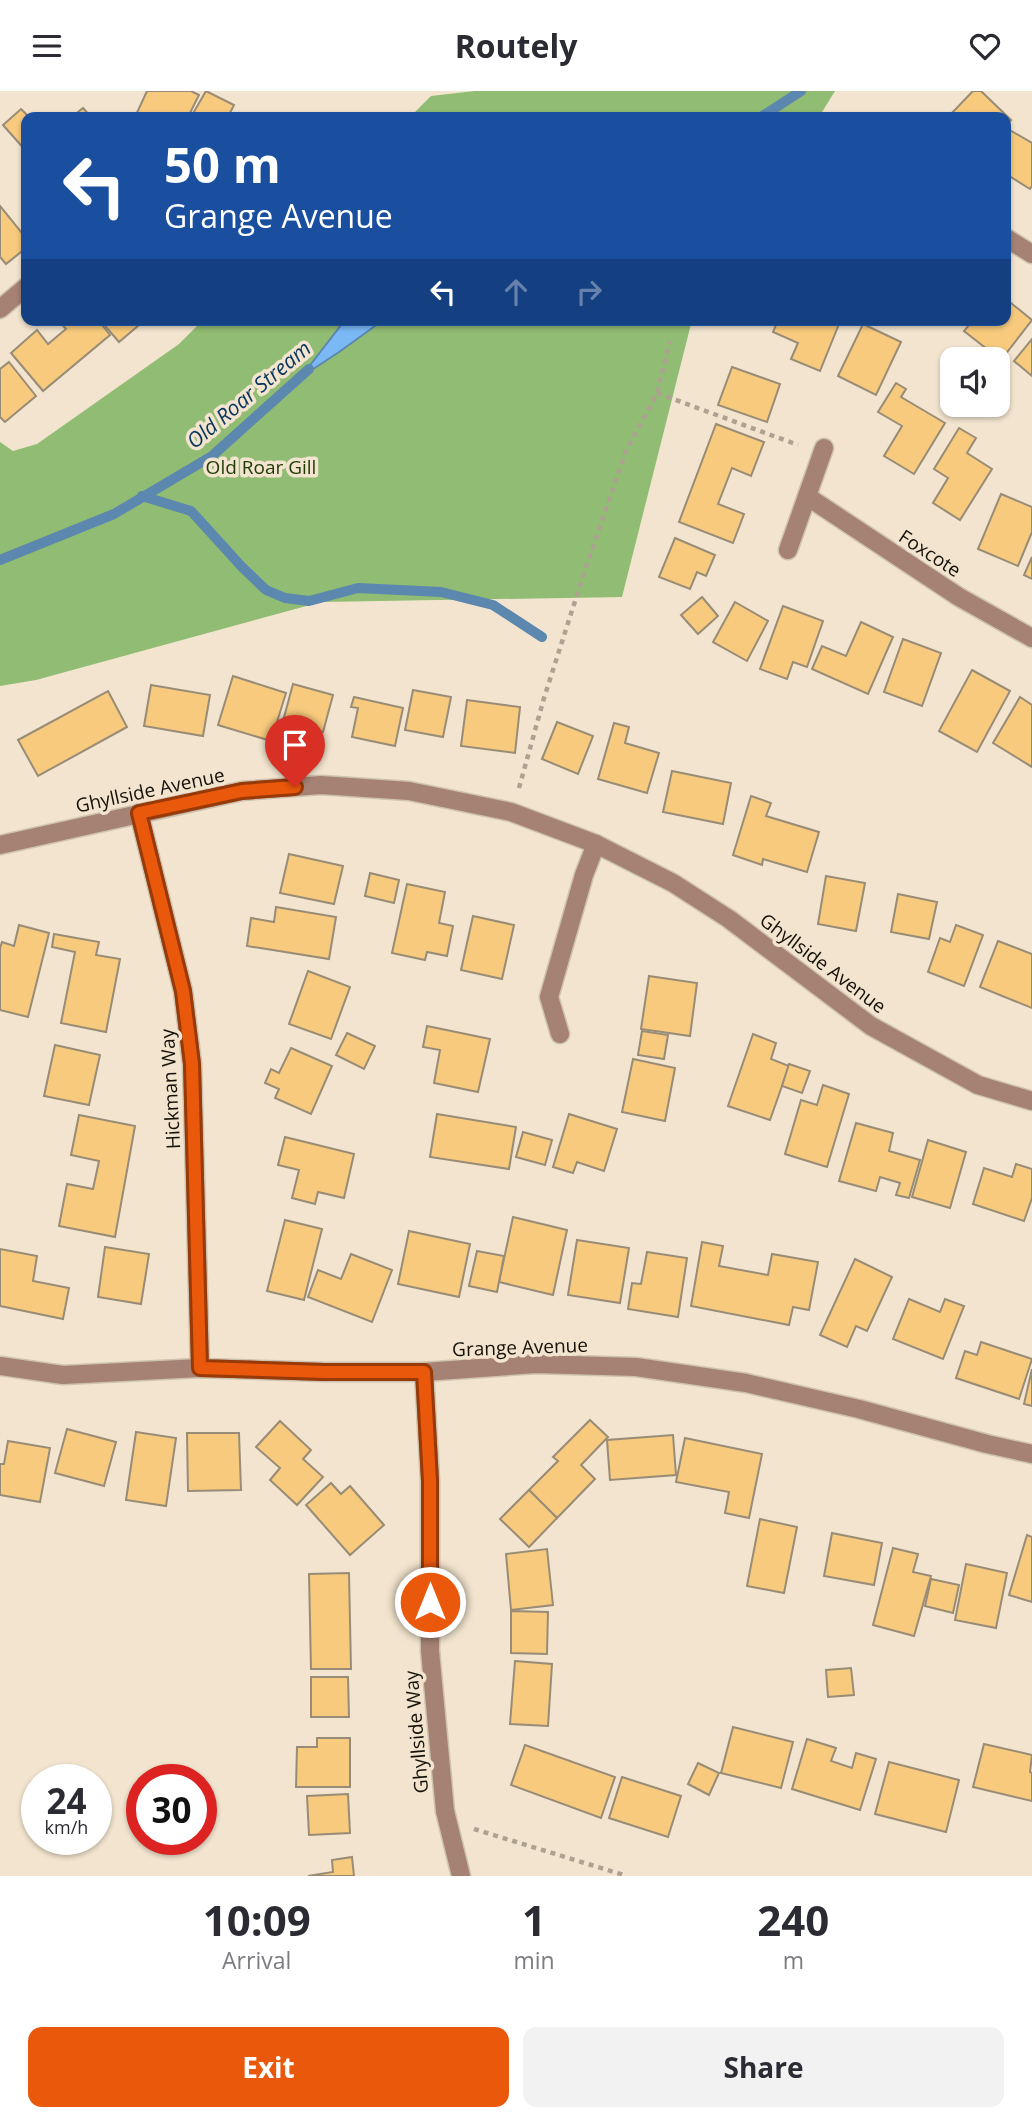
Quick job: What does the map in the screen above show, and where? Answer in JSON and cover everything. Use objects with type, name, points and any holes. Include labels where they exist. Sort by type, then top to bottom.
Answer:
[{"type":"street","points":[[1011,241],[1032,254]]},
{"type":"street","points":[[0,309],[21,291]]},
{"type":"street","points":[[788,549],[823,452]]},
{"type":"street","name":"Foxcote","points":[[808,497],[959,597],[1032,638]]},
{"type":"street","name":"Ghyllside Avenue","points":[[0,845],[242,791],[321,785],[409,791],[511,812],[596,844],[673,883],[729,919],[871,1026],[978,1085],[1032,1101]]},
{"type":"street","name":"Hickman Way","points":[[139,813],[183,991],[192,1064],[200,1368]]},
{"type":"street","points":[[560,1034],[549,997],[584,875],[596,844]]},
{"type":"street","name":"Grange Avenue","points":[[0,1366],[63,1375],[200,1368],[424,1372],[536,1364],[636,1367],[746,1383],[1032,1454]]},
{"type":"street","name":"Ghyllside Way","points":[[424,1372],[430,1481],[430,1651],[445,1811],[461,1876]]},
{"type":"path","points":[[511,812],[544,698],[626,451],[657,393],[670,341]]},
{"type":"path","points":[[657,393],[823,452]]},
{"type":"path","points":[[448,1821],[627,1876]]},
{"type":"green space","points":[[475,91],[835,91],[822,112],[415,112],[431,96]]},
{"type":"green space","name":"Old Roar Gill","points":[[197,326],[690,326],[622,597],[321,602],[36,680],[0,686],[0,442],[13,451],[37,444],[179,344]]},
{"type":"water","points":[[340,326],[375,326],[339,352],[301,377]]},
{"type":"building","points":[[147,91],[191,91],[199,95],[190,112],[137,112]]},
{"type":"building","points":[[206,91],[234,105],[230,112],[194,112]]},
{"type":"building","points":[[973,91],[981,91],[1003,112],[953,112]]},
{"type":"building","points":[[21,109],[24,112],[21,112],[21,145],[3,125]]},
{"type":"building","points":[[1011,131],[1032,143],[1030,189],[1011,177]]},
{"type":"building","points":[[0,206],[21,232],[21,252],[6,264],[0,257]]},
{"type":"building","points":[[1011,303],[1032,320],[1010,348],[984,347],[964,331],[968,326],[1011,326]]},
{"type":"building","points":[[63,326],[103,326],[110,335],[43,391],[11,353],[37,330],[48,344],[66,329]]},
{"type":"building","points":[[105,326],[138,326],[119,342]]},
{"type":"building","points":[[776,326],[838,326],[820,371],[791,359],[798,343],[773,332]]},
{"type":"building","points":[[862,326],[901,342],[876,395],[838,376]]},
{"type":"building","points":[[1032,339],[1032,376],[1014,361]]},
{"type":"building","points":[[9,362],[36,396],[5,422],[0,417],[0,369]]},
{"type":"building","points":[[732,367],[780,384],[767,422],[718,405]]},
{"type":"building","points":[[896,383],[906,389],[901,397],[945,423],[914,474],[884,456],[902,426],[878,412]]},
{"type":"building","points":[[716,424],[764,442],[751,476],[732,468],[718,504],[744,514],[733,543],[679,522]]},
{"type":"building","points":[[959,428],[976,438],[967,453],[992,469],[960,520],[933,503],[948,478],[934,469]]},
{"type":"building","points":[[1001,494],[1032,507],[1032,532],[1018,566],[978,549]]},
{"type":"building","points":[[675,538],[715,555],[706,576],[697,572],[690,589],[659,577]]},
{"type":"building","points":[[1032,557],[1032,579],[1024,575]]},
{"type":"building","points":[[702,597],[718,616],[698,634],[681,615]]},
{"type":"building","points":[[735,602],[768,621],[747,661],[713,642]]},
{"type":"building","points":[[783,606],[823,621],[807,667],[793,662],[787,679],[760,669]]},
{"type":"building","points":[[861,622],[893,637],[868,694],[812,669],[822,646],[846,656]]},
{"type":"building","points":[[903,639],[941,653],[922,706],[884,692]]},
{"type":"building","points":[[972,670],[1010,691],[977,752],[939,731]]},
{"type":"building","points":[[233,676],[286,693],[271,741],[218,725]]},
{"type":"building","points":[[293,684],[333,695],[323,732],[283,721]]},
{"type":"building","points":[[151,685],[210,695],[203,736],[144,726]]},
{"type":"building","points":[[413,690],[451,697],[443,737],[405,730]]},
{"type":"building","points":[[108,691],[127,727],[38,776],[18,740]]},
{"type":"building","points":[[354,697],[403,708],[395,746],[352,737],[358,708],[351,707]]},
{"type":"building","points":[[1020,697],[1032,705],[1032,767],[993,743]]},
{"type":"building","points":[[467,700],[520,707],[515,753],[461,746]]},
{"type":"building","points":[[557,722],[593,736],[578,774],[542,759]]},
{"type":"building","points":[[614,723],[629,727],[625,743],[659,753],[647,793],[598,779]]},
{"type":"building","points":[[672,771],[731,783],[723,824],[663,812]]},
{"type":"building","points":[[751,796],[771,803],[766,816],[819,832],[807,872],[763,859],[762,865],[733,855]]},
{"type":"building","points":[[289,854],[343,866],[334,904],[280,893]]},
{"type":"building","points":[[370,873],[399,880],[394,903],[365,896]]},
{"type":"building","points":[[826,876],[865,883],[856,931],[818,924]]},
{"type":"building","points":[[407,884],[445,892],[439,923],[453,926],[447,956],[427,952],[425,960],[392,953]]},
{"type":"building","points":[[898,894],[937,902],[929,939],[891,932]]},
{"type":"building","points":[[276,907],[336,917],[329,959],[247,946],[251,918],[274,922]]},
{"type":"building","points":[[473,916],[514,925],[502,979],[461,970]]},
{"type":"building","points":[[19,925],[49,933],[28,1017],[0,1010],[0,948],[2,942],[14,946]]},
{"type":"building","points":[[956,925],[983,935],[964,986],[928,972],[940,938],[950,942]]},
{"type":"building","points":[[54,934],[99,942],[96,955],[120,959],[106,1032],[61,1023],[75,952],[52,947]]},
{"type":"building","points":[[998,941],[1032,954],[1032,1008],[980,987]]},
{"type":"building","points":[[308,971],[350,987],[331,1039],[289,1024]]},
{"type":"building","points":[[649,976],[697,983],[690,1036],[641,1029]]},
{"type":"building","points":[[427,1026],[490,1039],[478,1092],[434,1083],[440,1050],[423,1047]]},
{"type":"building","points":[[642,1031],[668,1035],[664,1059],[638,1055]]},
{"type":"building","points":[[347,1033],[375,1046],[364,1069],[336,1055]]},
{"type":"building","points":[[753,1034],[776,1043],[771,1059],[789,1066],[770,1120],[728,1106]]},
{"type":"building","points":[[55,1045],[100,1055],[89,1105],[44,1096]]},
{"type":"building","points":[[291,1048],[332,1066],[311,1114],[275,1098],[279,1089],[265,1083],[271,1069],[279,1073]]},
{"type":"building","points":[[633,1059],[675,1068],[665,1121],[622,1112]]},
{"type":"building","points":[[789,1064],[810,1071],[802,1093],[782,1086]]},
{"type":"building","points":[[823,1085],[849,1094],[827,1167],[785,1154],[801,1100],[817,1105]]},
{"type":"building","points":[[437,1114],[516,1127],[509,1169],[430,1157]]},
{"type":"building","points":[[569,1114],[617,1129],[604,1171],[577,1162],[573,1173],[553,1167]]},
{"type":"building","points":[[79,1115],[135,1126],[115,1237],[59,1226],[67,1184],[93,1189],[99,1161],[71,1155]]},
{"type":"building","points":[[856,1123],[893,1133],[889,1151],[920,1160],[909,1198],[896,1195],[900,1183],[880,1177],[876,1191],[839,1181]]},
{"type":"building","points":[[523,1132],[552,1140],[545,1165],[516,1157]]},
{"type":"building","points":[[285,1137],[354,1154],[344,1198],[318,1192],[315,1204],[292,1198],[299,1170],[278,1165]]},
{"type":"building","points":[[928,1140],[966,1152],[950,1208],[912,1197]]},
{"type":"building","points":[[1016,1164],[1032,1169],[1032,1198],[1024,1221],[973,1204],[984,1168],[1012,1177]]},
{"type":"building","points":[[513,1217],[567,1230],[553,1295],[499,1282]]},
{"type":"building","points":[[285,1220],[322,1229],[304,1300],[267,1291]]},
{"type":"building","points":[[409,1231],[470,1244],[459,1297],[398,1284]]},
{"type":"building","points":[[577,1240],[629,1248],[620,1303],[568,1295]]},
{"type":"building","points":[[702,1242],[723,1246],[719,1266],[768,1275],[772,1254],[818,1262],[809,1310],[793,1307],[789,1325],[691,1306]]},
{"type":"building","points":[[105,1247],[149,1254],[141,1304],[98,1297]]},
{"type":"building","points":[[0,1249],[37,1256],[33,1281],[69,1288],[63,1319],[0,1306]]},
{"type":"building","points":[[477,1251],[504,1256],[497,1292],[469,1286]]},
{"type":"building","points":[[647,1252],[687,1258],[678,1317],[628,1309],[632,1283],[641,1284]]},
{"type":"building","points":[[351,1254],[392,1270],[372,1322],[308,1297],[318,1270],[341,1279]]},
{"type":"building","points":[[855,1259],[892,1277],[867,1331],[856,1326],[847,1347],[820,1335]]},
{"type":"building","points":[[909,1299],[940,1312],[945,1299],[964,1306],[943,1359],[893,1339]]},
{"type":"building","points":[[981,1342],[1032,1359],[1019,1399],[956,1378],[965,1351],[977,1355]]},
{"type":"building","points":[[1032,1369],[1032,1406],[1024,1404]]},
{"type":"building","points":[[590,1420],[608,1437],[581,1465],[595,1479],[557,1518],[529,1490],[558,1461],[553,1457]]},
{"type":"building","points":[[280,1421],[311,1450],[303,1459],[323,1477],[297,1505],[270,1480],[280,1468],[256,1447]]},
{"type":"building","points":[[67,1429],[116,1442],[104,1486],[55,1473]]},
{"type":"building","points":[[136,1432],[176,1438],[166,1506],[126,1500]]},
{"type":"building","points":[[187,1433],[239,1433],[241,1490],[188,1491]]},
{"type":"building","points":[[673,1435],[676,1475],[610,1480],[607,1440]]},
{"type":"building","points":[[685,1438],[762,1454],[749,1518],[725,1513],[729,1492],[676,1482]]},
{"type":"building","points":[[8,1441],[50,1448],[40,1502],[0,1495],[0,1464],[4,1464]]},
{"type":"building","points":[[331,1483],[341,1494],[350,1486],[384,1525],[350,1555],[306,1505]]},
{"type":"building","points":[[529,1490],[557,1518],[529,1547],[500,1519]]},
{"type":"building","points":[[760,1519],[797,1527],[784,1593],[747,1586]]},
{"type":"building","points":[[832,1533],[882,1543],[874,1585],[824,1576]]},
{"type":"building","points":[[1027,1535],[1032,1537],[1032,1602],[1009,1595]]},
{"type":"building","points":[[893,1548],[918,1554],[913,1572],[931,1576],[914,1636],[873,1625]]},
{"type":"building","points":[[547,1549],[553,1605],[511,1610],[506,1554]]},
{"type":"building","points":[[966,1564],[1007,1573],[996,1628],[955,1620]]},
{"type":"building","points":[[349,1573],[351,1669],[311,1669],[309,1574]]},
{"type":"building","points":[[931,1579],[959,1585],[953,1613],[925,1606]]},
{"type":"building","points":[[511,1611],[548,1612],[547,1654],[511,1653]]},
{"type":"building","points":[[515,1661],[552,1664],[548,1726],[510,1724]]},
{"type":"building","points":[[851,1668],[854,1695],[828,1697],[826,1670]]},
{"type":"building","points":[[311,1677],[348,1677],[349,1717],[311,1717]]},
{"type":"building","points":[[733,1727],[793,1742],[781,1788],[721,1773]]},
{"type":"building","points":[[317,1738],[350,1738],[350,1787],[296,1787],[297,1747],[317,1747]]},
{"type":"building","points":[[807,1739],[836,1748],[831,1761],[852,1768],[856,1753],[876,1759],[860,1810],[792,1789]]},
{"type":"building","points":[[984,1744],[1032,1755],[1032,1801],[973,1787]]},
{"type":"building","points":[[525,1745],[615,1777],[601,1818],[511,1785]]},
{"type":"building","points":[[889,1762],[959,1780],[946,1832],[875,1814]]},
{"type":"building","points":[[698,1763],[719,1773],[709,1795],[688,1784]]},
{"type":"building","points":[[622,1777],[681,1796],[668,1837],[609,1818]]},
{"type":"building","points":[[348,1794],[350,1833],[309,1835],[307,1796]]},
{"type":"building","points":[[352,1857],[354,1876],[308,1876],[333,1872],[332,1860]]},
{"type":"waterway","name":"Old Roar Stream","points":[[769,112],[801,91]]},
{"type":"waterway","name":"Old Roar Stream","points":[[0,560],[114,514],[212,456],[309,369]]},
{"type":"waterway","points":[[142,496],[191,511],[266,590],[285,598],[309,601],[358,588],[441,592],[493,605],[542,637]]},
{"type":"route","points":[[295,787],[242,791],[139,813],[183,991],[192,1064],[200,1368],[424,1372],[430,1481],[430,1602]]}]
